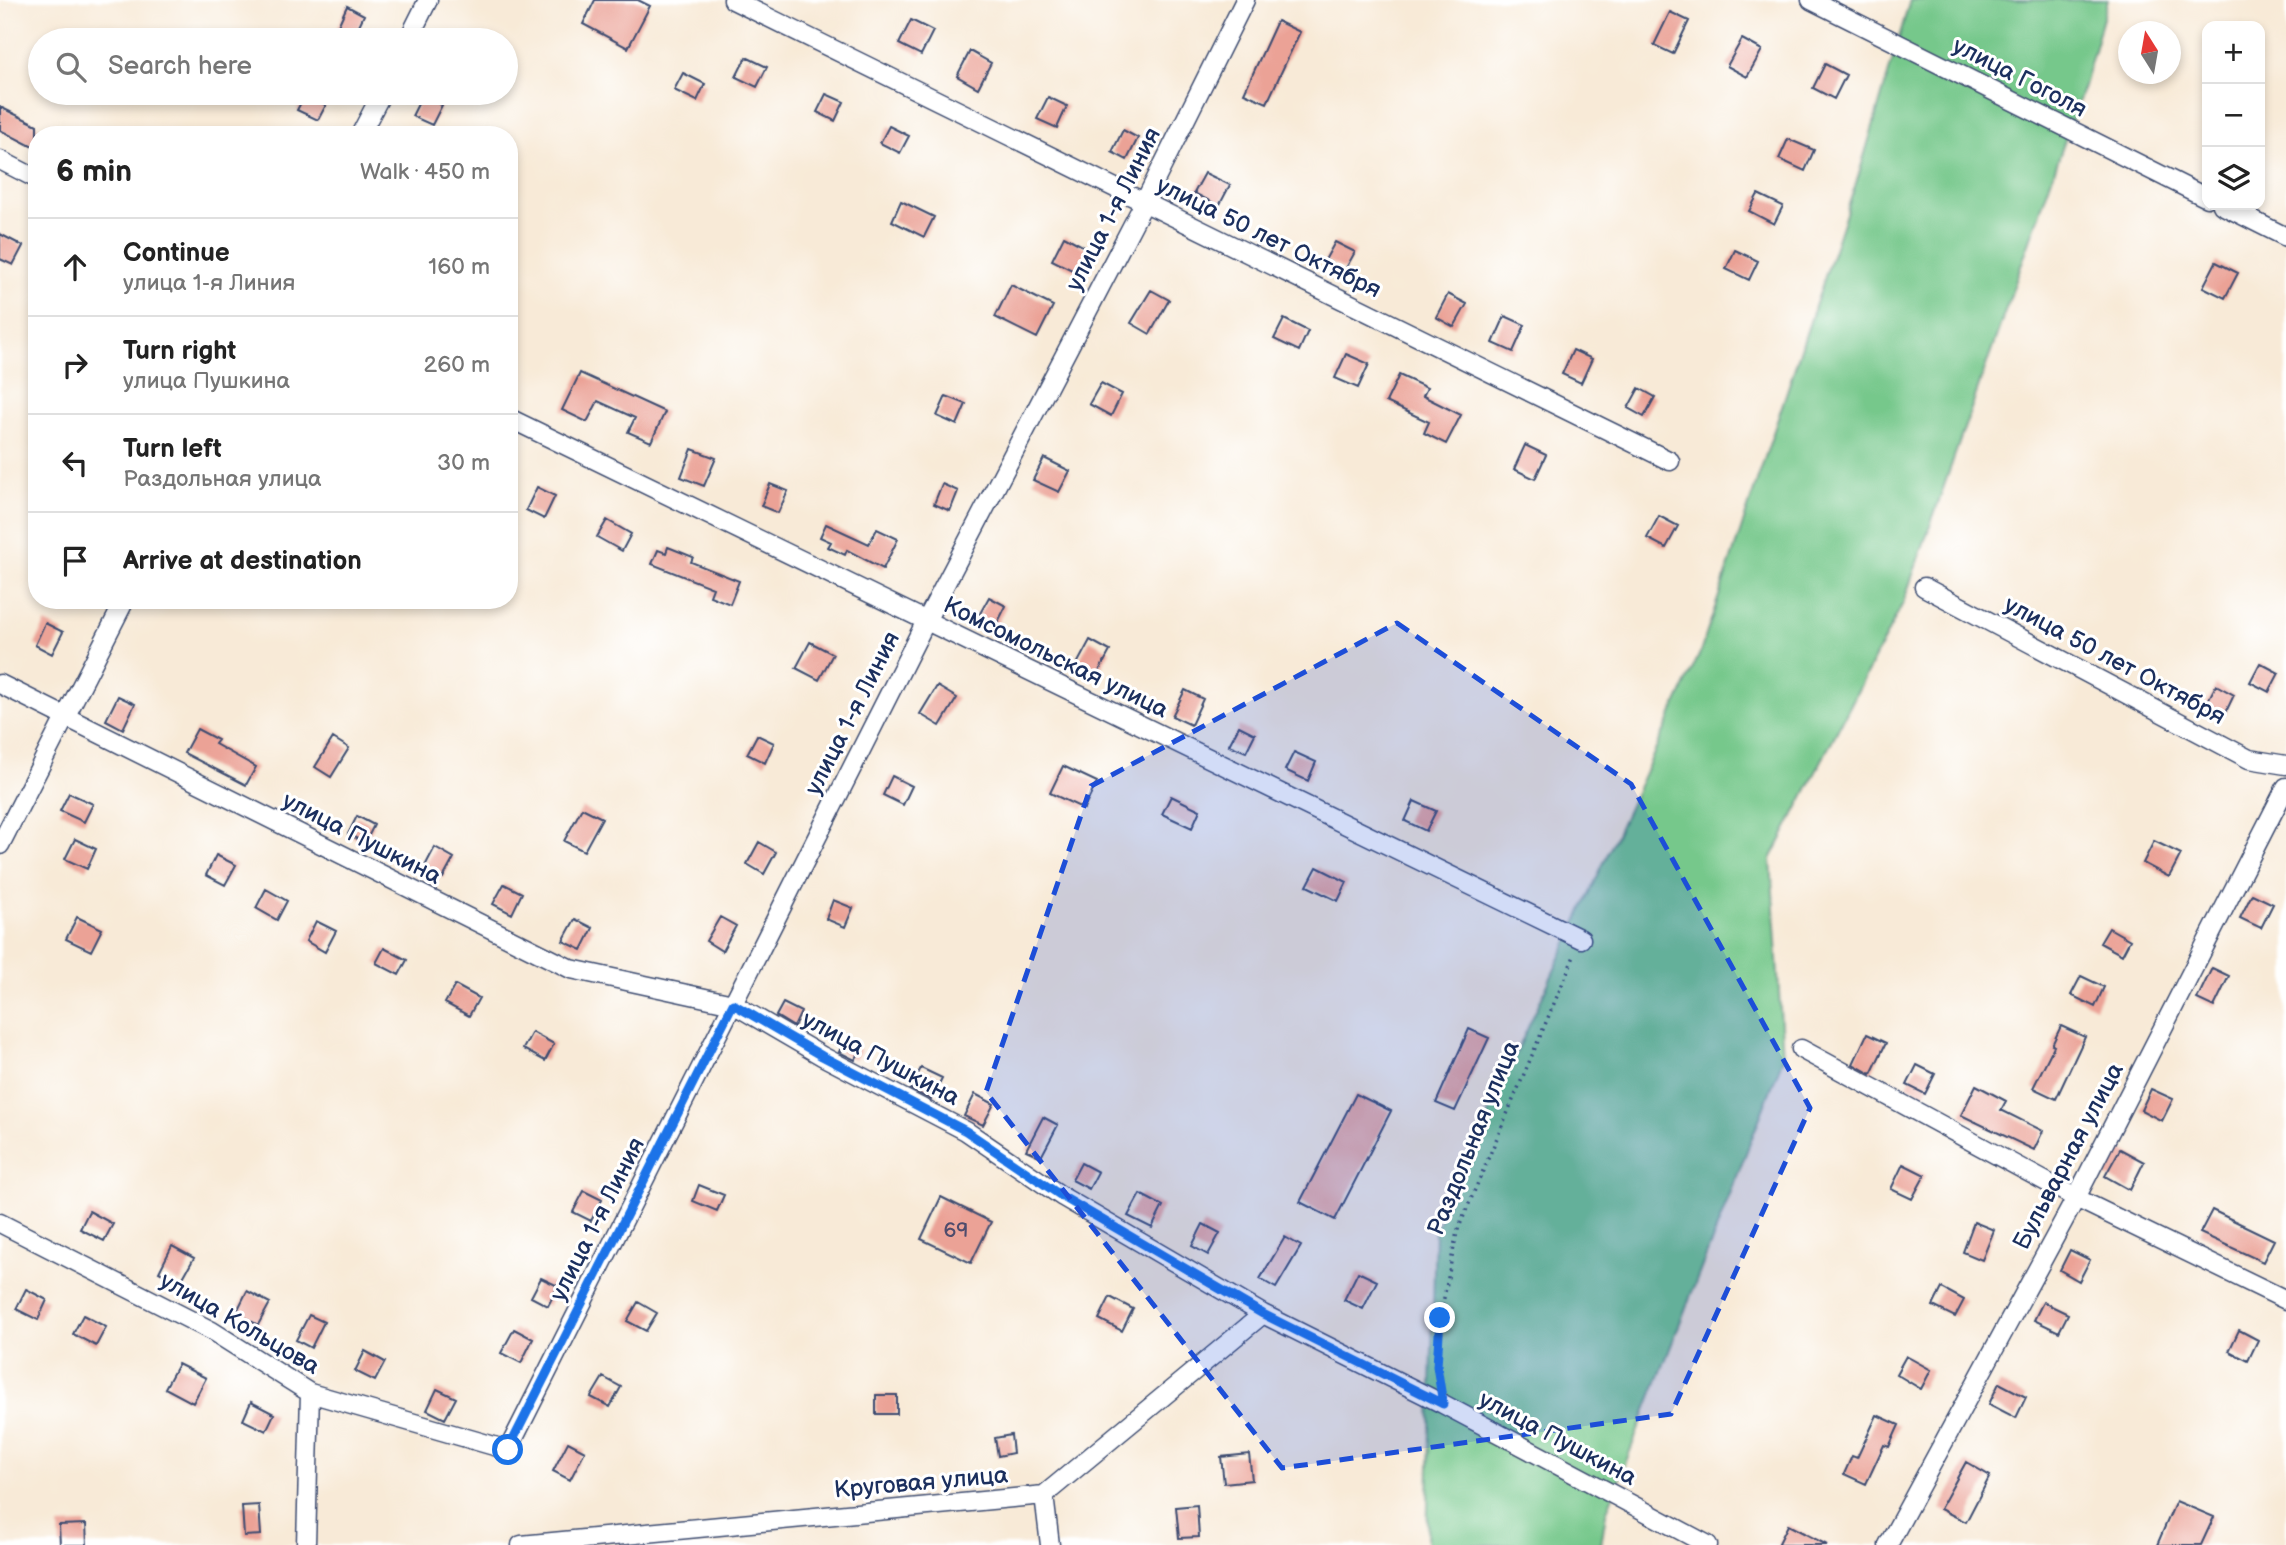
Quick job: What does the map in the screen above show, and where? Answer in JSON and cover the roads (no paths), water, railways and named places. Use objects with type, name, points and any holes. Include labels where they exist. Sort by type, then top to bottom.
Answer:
[{"type":"street","points":[[414,28],[428,0]]},
{"type":"street","name":"улица 50 лет Октября","points":[[733,0],[1670,461]]},
{"type":"street","name":"улица 1-я Линия","points":[[508,1450],[926,621],[1144,203],[1245,0]]},
{"type":"street","name":"улица Гоголя","points":[[1811,0],[2202,196]]},
{"type":"street","points":[[365,126],[376,105]]},
{"type":"street","points":[[0,160],[28,174]]},
{"type":"street","points":[[2232,210],[2286,237]]},
{"type":"street","name":"Комсомольская улица","points":[[518,422],[1581,939]]},
{"type":"street","name":"улица 50 лет Октября","points":[[1924,587],[2249,759],[2286,765]]},
{"type":"street","points":[[0,845],[120,609]]},
{"type":"street","name":"улица Пушкина","points":[[0,684],[571,969],[733,1004],[822,1056],[966,1131],[1063,1197],[1263,1314],[1443,1404],[1708,1545]]},
{"type":"street","name":"Бульварная улица","points":[[1888,1545],[2076,1198],[2286,787]]},
{"type":"street","points":[[1801,1049],[2076,1198],[2286,1300]]},
{"type":"street","name":"улица Кольцова","points":[[0,1223],[212,1331],[310,1393],[508,1450]]},
{"type":"street","name":"Круговая улица","points":[[520,1545],[1044,1495],[1263,1314]]},
{"type":"street","points":[[306,1545],[310,1393]]},
{"type":"street","points":[[1044,1495],[1050,1545]]}]
